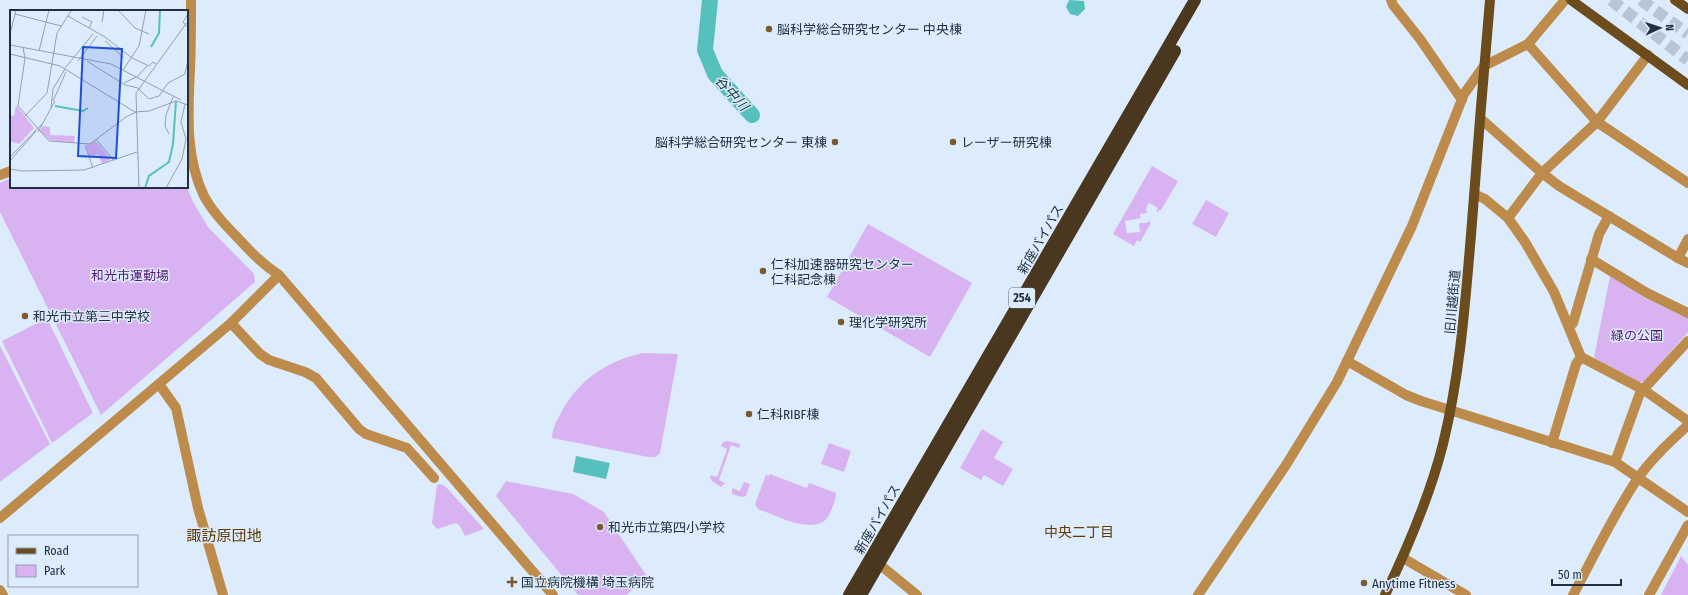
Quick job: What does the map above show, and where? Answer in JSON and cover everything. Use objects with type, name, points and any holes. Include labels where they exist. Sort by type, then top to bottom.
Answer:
[{"type":"highway","name":"新座バイパス","points":[[849,595],[1195,0]]},
{"type":"highway","name":"新座バイパス","points":[[861,595],[1204,0]]},
{"type":"main road","name":"旧川越街道","points":[[1385,595],[1403,558],[1430,486],[1442,445],[1457,375],[1464,315],[1490,0]]},
{"type":"main road","points":[[1571,0],[1688,85]]},
{"type":"street","points":[[191,0],[188,105],[194,171],[204,197],[227,227],[259,261],[279,275],[553,595]]},
{"type":"street","points":[[1391,0],[1462,100]]},
{"type":"street","points":[[1198,595],[1286,465],[1337,382],[1411,227],[1433,176],[1462,100],[1484,66],[1528,44],[1565,0]]},
{"type":"street","points":[[1528,44],[1597,122],[1688,183]]},
{"type":"street","points":[[1508,218],[1542,173],[1597,122],[1648,55]]},
{"type":"street","points":[[1481,119],[1542,173],[1559,186],[1688,263]]},
{"type":"street","points":[[0,175],[10,171]]},
{"type":"street","points":[[1474,194],[1485,199],[1508,218],[1526,242],[1554,292],[1582,356],[1644,390],[1688,421]]},
{"type":"street","points":[[1570,326],[1573,323],[1590,259],[1599,234],[1609,216]]},
{"type":"street","points":[[1678,258],[1688,238]]},
{"type":"street","points":[[1590,259],[1647,293],[1688,313]]},
{"type":"street","points":[[0,518],[231,323],[279,275]]},
{"type":"street","points":[[231,323],[260,354],[269,360],[305,372],[316,378],[359,429],[366,434],[407,448],[434,478]]},
{"type":"street","points":[[1615,462],[1640,393],[1688,341]]},
{"type":"street","points":[[1552,443],[1576,364],[1582,356]]},
{"type":"street","points":[[1347,361],[1406,395],[1450,411],[1615,462],[1688,512]]},
{"type":"street","points":[[159,384],[176,408],[198,508],[223,595]]},
{"type":"street","points":[[1573,595],[1638,477],[1688,425]]},
{"type":"street","points":[[1649,595],[1688,525]]},
{"type":"street","points":[[1403,558],[1466,595]]},
{"type":"street","points":[[879,564],[917,595]]},
{"type":"street","points":[[0,590],[3,595]]},
{"type":"green space","points":[[1152,166],[1178,181],[1161,210],[1158,212],[1156,211],[1158,208],[1149,203],[1146,209],[1147,213],[1140,214],[1141,218],[1125,221],[1127,233],[1140,232],[1139,223],[1147,223],[1147,221],[1151,223],[1140,242],[1137,240],[1134,246],[1113,234]]},
{"type":"green space","name":"和光市運動場","points":[[10,178],[10,188],[187,188],[193,202],[208,227],[254,274],[255,282],[101,415],[0,212],[0,183]]},
{"type":"green space","points":[[1206,200],[1229,213],[1216,237],[1192,224]]},
{"type":"green space","points":[[868,224],[972,283],[930,357],[827,297]]},
{"type":"green space","name":"緑の公園","points":[[1610,276],[1645,298],[1688,318],[1688,332],[1644,382],[1639,382],[1594,358]]},
{"type":"green space","points":[[47,318],[93,413],[52,443],[2,341]]},
{"type":"green space","points":[[0,346],[50,444],[0,482]]},
{"type":"green space","points":[[643,353],[678,354],[660,453],[655,457],[648,457],[552,438],[556,423],[567,403],[584,383],[605,367],[617,361]]},
{"type":"green space","points":[[982,429],[1003,442],[994,458],[1013,469],[1003,486],[984,475],[981,480],[960,468]]},
{"type":"green space","points":[[727,441],[740,444],[739,448],[731,445],[719,480],[725,483],[721,487],[712,481],[710,477],[711,475],[717,477],[727,449],[721,446],[723,442]]},
{"type":"green space","points":[[829,443],[851,451],[844,472],[821,464]]},
{"type":"green space","points":[[770,474],[807,488],[809,483],[836,493],[831,511],[826,520],[818,524],[798,524],[758,509],[755,504],[766,475],[769,476]]},
{"type":"green space","points":[[506,481],[573,494],[604,512],[646,575],[627,595],[578,595],[496,496]]},
{"type":"green space","points":[[744,482],[750,484],[746,496],[742,497],[732,494],[732,488],[740,491]]},
{"type":"green space","points":[[440,484],[445,486],[484,529],[465,536],[460,526],[456,523],[437,529],[432,523],[437,485]]},
{"type":"green space","points":[[1681,556],[1688,565],[1688,595],[1661,595]]},
{"type":"shaded area","points":[[1069,0],[1084,1],[1085,9],[1078,16],[1070,14],[1066,7]]},
{"type":"shaded area","points":[[576,456],[610,463],[606,479],[573,472]]},
{"type":"waterway","name":"谷中川","points":[[710,0],[705,50],[715,74],[752,115]]},
{"type":"tunnel","points":[[1611,0],[1688,60]]},
{"type":"tunnel","points":[[1641,0],[1688,34]]},
{"type":"place","name":"脳科学総合研究センター 中央棟","points":[[769,29]]},
{"type":"place","name":"脳科学総合研究センター 東棟","points":[[835,142]]},
{"type":"place","name":"レーザー研究棟","points":[[953,142]]},
{"type":"place","name":"仁科加速器研究センター 仁科記念棟","points":[[763,271]]},
{"type":"place","name":"和光市立第三中学校","points":[[25,316]]},
{"type":"place","name":"理化学研究所","points":[[841,322]]},
{"type":"place","name":"仁科RIBF棟","points":[[749,414]]},
{"type":"place","name":"和光市立第四小学校","points":[[600,527]]},
{"type":"place","name":"国立病院機構 埼玉病院","points":[[512,582]]},
{"type":"place","name":"Anytime Fitness","points":[[1364,583]]},
{"type":"district","name":"中央二丁目","points":[[1079,532]]},
{"type":"district","name":"諏訪原団地","points":[[224,536]]}]
